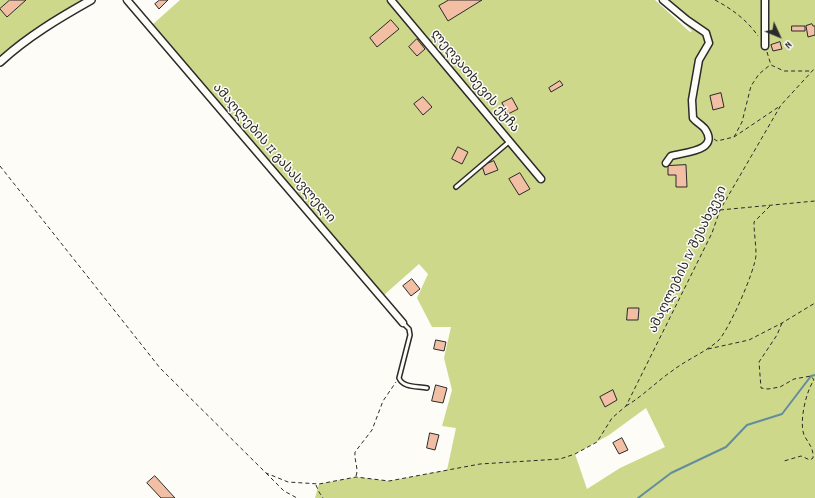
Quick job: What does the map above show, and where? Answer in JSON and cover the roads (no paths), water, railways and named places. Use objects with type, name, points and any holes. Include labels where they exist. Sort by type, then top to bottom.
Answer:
[{"type":"street","points":[[0,62],[40,30],[91,0]]},
{"type":"street","name":"ამაღლების II გასასვლელი","points":[[127,0],[403,323]]},
{"type":"street","name":"ლეღვათხევის ქუჩა","points":[[390,0],[541,179]]},
{"type":"street","points":[[663,0],[687,20],[706,33],[709,43],[699,60],[692,100],[693,118],[704,127],[708,136],[707,142],[702,149],[671,156],[666,163]]},
{"type":"street","points":[[765,0],[765,46]]},
{"type":"lane","points":[[456,187],[510,141]]},
{"type":"lane","points":[[403,323],[409,329],[410,335],[399,378],[401,383],[404,385],[427,388]]},
{"type":"waterway","points":[[638,498],[671,473],[726,447],[747,425],[782,414],[811,376],[815,375]]}]
